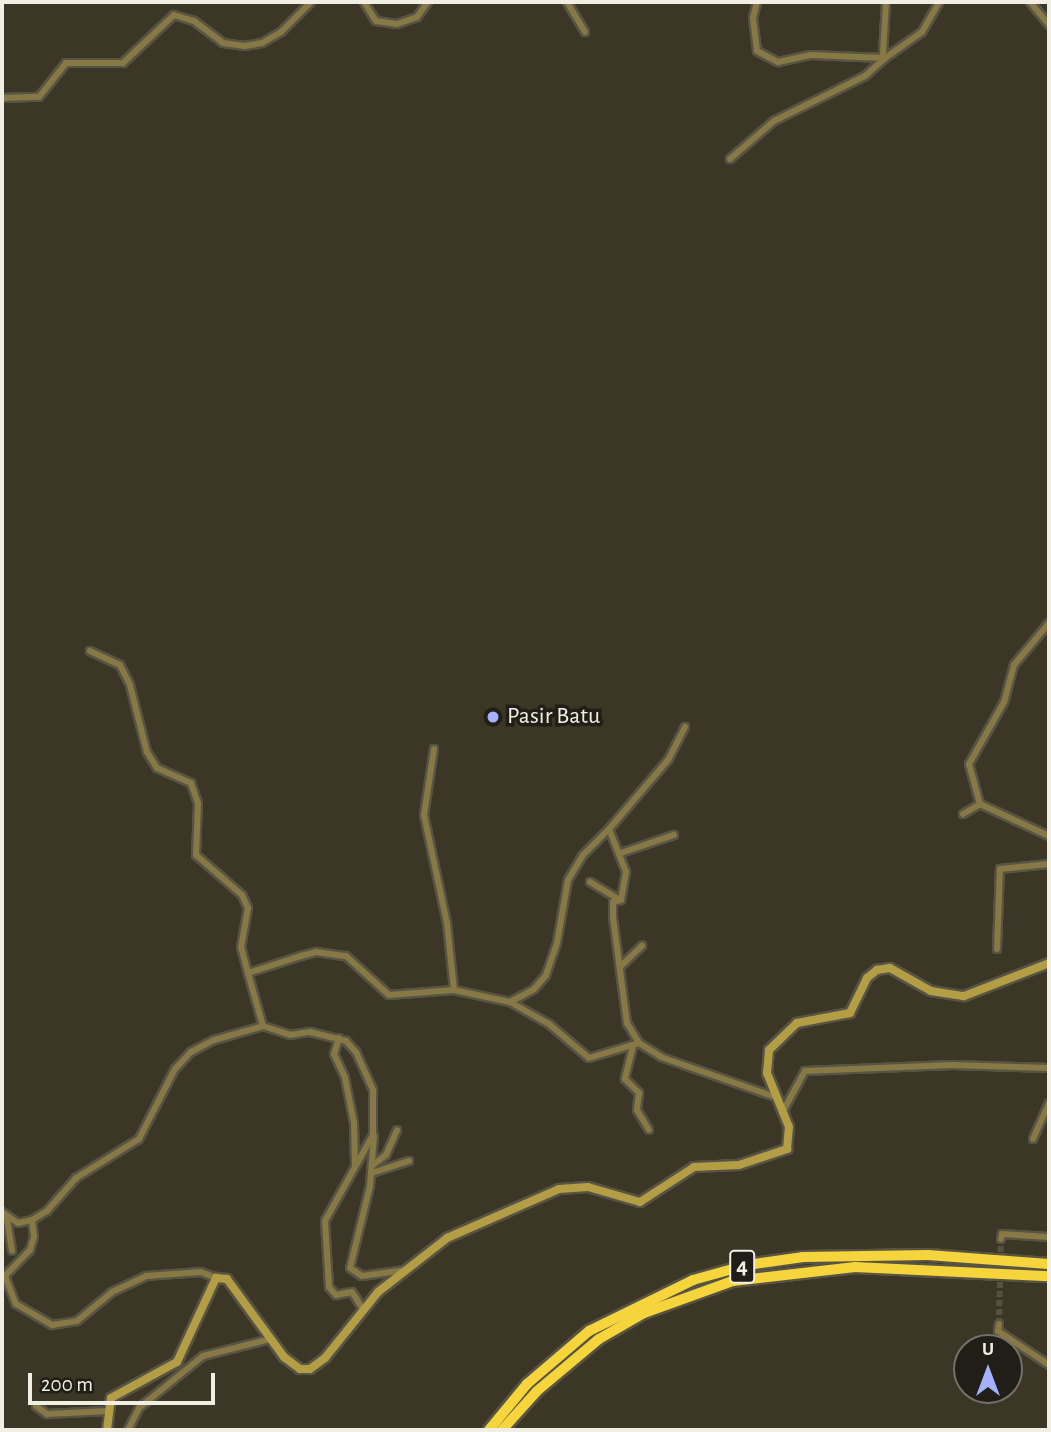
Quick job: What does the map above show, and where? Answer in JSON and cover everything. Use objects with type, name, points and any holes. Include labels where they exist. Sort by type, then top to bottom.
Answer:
[{"type":"highway","name":"4","points":[[489,1430],[527,1384],[589,1331],[693,1280],[747,1265],[856,1255],[1049,1264]]},
{"type":"highway","name":"4","points":[[502,1430],[537,1391],[599,1339],[644,1313],[733,1281],[810,1269],[867,1267],[1049,1276]]},
{"type":"main road","points":[[107,1430],[111,1398],[123,1387],[167,1369],[183,1352],[216,1278],[227,1279],[270,1339],[291,1363],[310,1369],[325,1358],[363,1309],[447,1238],[502,1217],[549,1192],[589,1187],[640,1202],[694,1167],[739,1165],[780,1154],[790,1138],[766,1061],[774,1042],[797,1023],[850,1013],[867,978],[877,970],[890,968],[931,991],[964,996],[984,991],[1033,966],[1049,963]]},
{"type":"street","points":[[2,98],[38,97],[66,63],[123,63],[174,15],[194,21],[223,43],[245,46],[271,38],[311,2]]},
{"type":"street","points":[[363,2],[376,21],[397,24],[417,17],[428,2]]},
{"type":"street","points":[[567,2],[585,32]]},
{"type":"street","points":[[757,2],[752,18],[757,51],[769,60],[884,56]]},
{"type":"street","points":[[884,56],[886,2]]},
{"type":"street","points":[[730,159],[774,121],[865,76],[884,56],[922,32],[939,2]]},
{"type":"street","points":[[1030,2],[1049,25]]},
{"type":"street","points":[[1049,623],[1019,656],[1004,702],[971,757],[969,771],[980,804],[1049,836]]},
{"type":"street","points":[[90,650],[120,665],[130,685],[147,752],[157,768],[191,783],[198,803],[196,855],[242,895],[248,908],[241,947],[263,1026]]},
{"type":"street","points":[[510,1002],[534,989],[546,975],[557,943],[568,880],[583,855],[610,829],[668,760],[685,727]]},
{"type":"street","points":[[434,749],[424,815],[445,911],[454,990]]},
{"type":"street","points":[[963,814],[980,804]]},
{"type":"street","points":[[590,882],[621,900],[626,881],[621,853],[610,829]]},
{"type":"street","points":[[621,853],[674,835]]},
{"type":"street","points":[[997,949],[1000,869],[1049,864]]},
{"type":"street","points":[[617,898],[613,917],[622,965],[627,1023],[636,1044],[626,1080],[639,1093],[637,1110],[649,1130]]},
{"type":"street","points":[[622,965],[642,946]]},
{"type":"street","points":[[248,973],[316,952],[335,953],[356,962],[389,995],[454,990],[510,1002],[549,1024],[587,1057],[602,1057],[636,1044],[661,1056],[778,1098]]},
{"type":"street","points":[[7,1219],[32,1220],[47,1211],[76,1178],[138,1139],[175,1069],[191,1052],[214,1040],[263,1026],[290,1035],[310,1032],[339,1038],[356,1052],[373,1090],[373,1165],[350,1268],[362,1276],[408,1270]]},
{"type":"street","points":[[339,1038],[334,1054],[345,1078],[354,1123],[355,1167]]},
{"type":"street","points":[[782,1113],[806,1071],[951,1065],[1049,1068]]},
{"type":"street","points":[[1032,1139],[1049,1103]]},
{"type":"street","points":[[363,1309],[349,1290],[332,1293],[326,1277],[325,1221],[374,1126]]},
{"type":"street","points":[[373,1165],[386,1154],[397,1129]]},
{"type":"street","points":[[372,1173],[409,1161]]},
{"type":"street","points":[[2,1212],[7,1219],[12,1251]]},
{"type":"street","points":[[32,1220],[30,1250],[5,1276],[16,1304],[52,1325],[84,1318],[112,1292],[146,1276],[201,1272],[216,1278]]},
{"type":"street","points":[[1001,1239],[1002,1234],[1049,1237]]},
{"type":"street","points":[[999,1324],[998,1331],[1049,1365]]},
{"type":"street","points":[[128,1430],[139,1408],[186,1368],[220,1349],[270,1339]]},
{"type":"street","points":[[183,1352],[189,1358],[186,1368]]},
{"type":"street","points":[[36,1406],[47,1414],[108,1411]]},
{"type":"tunnel","points":[[999,1324],[1001,1239]]},
{"type":"place","name":"Pasir Batu","points":[[493,717]]}]
